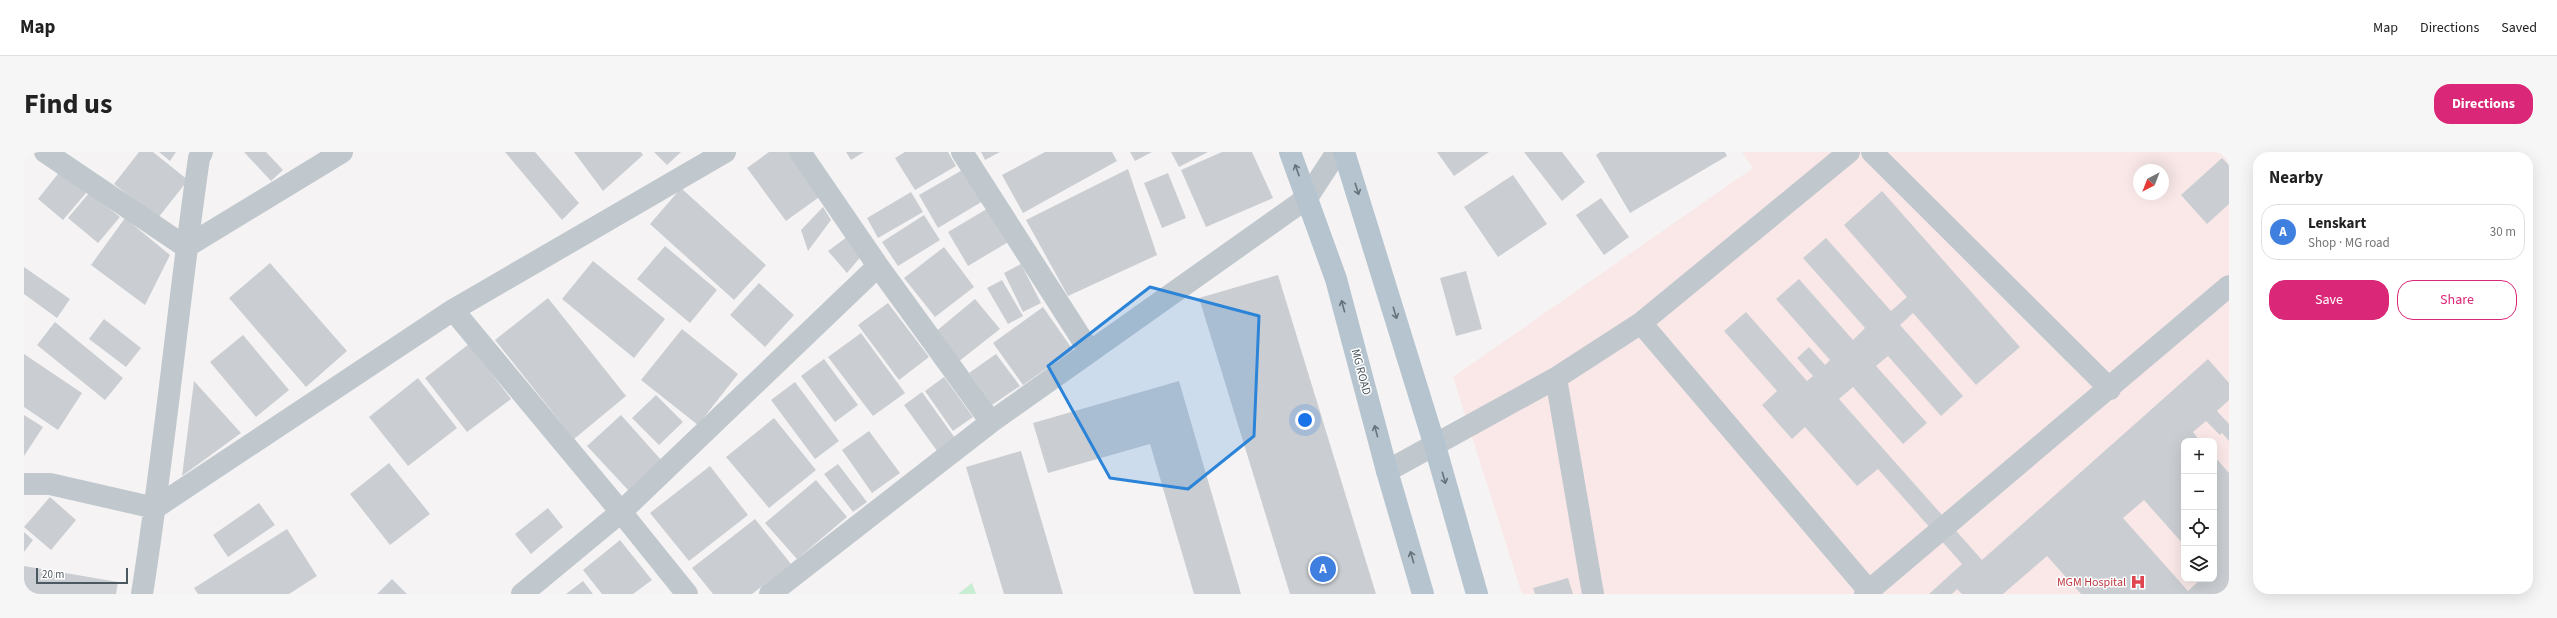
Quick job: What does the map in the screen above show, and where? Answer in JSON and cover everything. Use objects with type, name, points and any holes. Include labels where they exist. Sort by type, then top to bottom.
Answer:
[{"type":"main road","name":"MG ROAD","points":[[1290,152],[1336,279],[1387,471],[1423,594]]},
{"type":"main road","points":[[1344,152],[1435,446],[1477,594]]},
{"type":"street","points":[[45,152],[186,247]]},
{"type":"street","points":[[142,594],[155,508],[186,247],[199,158],[202,152]]},
{"type":"street","points":[[186,247],[342,152]]},
{"type":"street","points":[[24,484],[50,484],[155,508],[453,310],[725,152]]},
{"type":"street","points":[[800,152],[878,266],[991,422]]},
{"type":"street","points":[[962,152],[1090,352]]},
{"type":"street","points":[[770,594],[991,422],[1307,198],[1336,152]]},
{"type":"street","points":[[1387,471],[1435,446],[1556,378],[1641,322],[1849,152]]},
{"type":"street","points":[[1872,152],[2110,389]]},
{"type":"street","points":[[522,594],[621,512],[878,266]]},
{"type":"street","points":[[1641,322],[1867,592],[2110,389],[2229,286]]},
{"type":"street","points":[[453,310],[621,512],[687,594]]},
{"type":"street","points":[[1556,378],[1593,594]]},
{"type":"highlighted area","points":[[1150,287],[1259,316],[1254,436],[1188,489],[1110,478],[1048,366]]},
{"type":"shaded area","points":[[1742,152],[2229,152],[2229,594],[1522,594],[1453,377],[1753,168]]},
{"type":"green space","points":[[972,583],[976,594],[958,594]]},
{"type":"building","points":[[139,152],[153,152],[188,180],[158,218],[114,184]]},
{"type":"building","points":[[159,152],[176,152],[170,161]]},
{"type":"building","points":[[244,152],[266,152],[283,170],[271,181]]},
{"type":"building","points":[[505,152],[535,152],[579,203],[562,220]]},
{"type":"building","points":[[574,152],[641,152],[643,155],[603,191]]},
{"type":"building","points":[[654,152],[681,152],[667,165]]},
{"type":"building","points":[[769,152],[792,152],[822,195],[786,221],[747,168]]},
{"type":"building","points":[[846,152],[864,152],[851,160]]},
{"type":"building","points":[[905,152],[948,152],[956,166],[915,190],[895,158]]},
{"type":"building","points":[[981,152],[1000,152],[985,160]]},
{"type":"building","points":[[1045,152],[1112,152],[1117,161],[1023,213],[1002,175]]},
{"type":"building","points":[[1130,152],[1152,152],[1135,161]]},
{"type":"building","points":[[1171,152],[1208,152],[1179,167]]},
{"type":"building","points":[[1222,152],[1252,152],[1273,198],[1206,227],[1181,170]]},
{"type":"building","points":[[1437,152],[1489,152],[1454,176]]},
{"type":"building","points":[[1524,152],[1562,152],[1585,182],[1562,201]]},
{"type":"building","points":[[1600,152],[1725,152],[1727,156],[1630,213],[1596,155]]},
{"type":"building","points":[[2222,158],[2229,165],[2229,204],[2207,224],[2181,195]]},
{"type":"building","points":[[964,169],[983,201],[938,228],[919,195]]},
{"type":"building","points":[[1128,169],[1157,255],[1068,296],[1026,220]]},
{"type":"building","points":[[61,170],[87,192],[63,220],[38,199]]},
{"type":"building","points":[[1168,173],[1186,218],[1162,228],[1144,183]]},
{"type":"building","points":[[1513,175],[1547,224],[1498,257],[1464,207]]},
{"type":"building","points":[[681,188],[766,265],[734,300],[650,224]]},
{"type":"building","points":[[1882,191],[2020,347],[1976,385],[1913,313],[1900,325],[1963,396],[1941,416],[1888,356],[1876,366],[1927,423],[1903,444],[1853,387],[1839,399],[1982,560],[2208,359],[2229,383],[2229,400],[2217,411],[2229,424],[2229,441],[2222,433],[2220,435],[2206,421],[2193,432],[2198,438],[2181,438],[2181,542],[2144,500],[2123,518],[2188,591],[2198,582],[2217,582],[2217,459],[2229,473],[2229,594],[2081,594],[2047,556],[2003,594],[1962,594],[1957,589],[1952,594],[1929,594],[1962,564],[1878,469],[1857,486],[1805,427],[1792,439],[1762,405],[1777,391],[1724,331],[1746,312],[1807,381],[1813,376],[1797,358],[1809,347],[1825,365],[1830,360],[1776,299],[1799,279],[1853,340],[1865,328],[1803,258],[1826,238],[1891,311],[1907,297],[1844,225]]},
{"type":"building","points":[[911,192],[923,212],[878,238],[867,218]]},
{"type":"building","points":[[89,193],[120,217],[98,243],[68,218]]},
{"type":"building","points":[[1601,198],[1629,237],[1604,255],[1576,215]]},
{"type":"building","points":[[823,207],[831,220],[808,251],[801,230]]},
{"type":"building","points":[[990,207],[1010,241],[968,266],[948,232]]},
{"type":"building","points":[[924,215],[940,240],[898,266],[882,242]]},
{"type":"building","points":[[125,218],[170,255],[145,305],[91,265]]},
{"type":"building","points":[[847,237],[863,254],[847,273],[828,251]]},
{"type":"building","points":[[665,246],[717,290],[690,323],[637,279]]},
{"type":"building","points":[[944,247],[974,287],[935,317],[904,278]]},
{"type":"building","points":[[593,261],[665,319],[634,358],[562,299]]},
{"type":"building","points":[[270,263],[347,351],[306,387],[229,298]]},
{"type":"building","points":[[1021,264],[1041,303],[1023,312],[1004,273]]},
{"type":"building","points":[[24,267],[70,299],[57,318],[24,294]]},
{"type":"building","points":[[1466,271],[1482,329],[1456,336],[1440,278]]},
{"type":"building","points":[[1278,275],[1376,594],[1290,594],[1199,298]]},
{"type":"building","points":[[1002,280],[1023,316],[1008,324],[987,288]]},
{"type":"building","points":[[759,283],[794,315],[765,347],[730,315]]},
{"type":"building","points":[[548,298],[626,396],[574,439],[495,340]]},
{"type":"building","points":[[975,299],[1000,329],[958,362],[934,333]]},
{"type":"building","points":[[888,303],[929,357],[899,380],[858,325]]},
{"type":"building","points":[[1043,307],[1073,350],[1023,385],[993,343]]},
{"type":"building","points":[[104,319],[141,348],[126,367],[89,339]]},
{"type":"building","points":[[55,322],[123,378],[105,400],[37,345]]},
{"type":"building","points":[[682,329],[738,374],[698,425],[641,380]]},
{"type":"building","points":[[861,333],[905,393],[873,416],[828,357]]},
{"type":"building","points":[[243,335],[289,390],[256,417],[210,362]]},
{"type":"building","points":[[469,344],[511,399],[467,432],[425,378]]},
{"type":"building","points":[[24,354],[82,393],[58,430],[24,407]]},
{"type":"building","points":[[996,354],[1020,386],[992,405],[969,373]]},
{"type":"building","points":[[824,359],[858,405],[835,422],[801,376]]},
{"type":"building","points":[[944,377],[973,417],[953,431],[925,391]]},
{"type":"building","points":[[418,378],[457,428],[408,466],[369,417]]},
{"type":"building","points":[[194,381],[241,433],[182,476]]},
{"type":"building","points":[[1179,381],[1241,594],[1194,594],[1150,444],[1048,473],[1033,423]]},
{"type":"building","points":[[795,382],[839,441],[815,459],[771,400]]},
{"type":"building","points":[[922,392],[955,438],[937,451],[904,405]]},
{"type":"building","points":[[656,395],[683,422],[659,445],[632,418]]},
{"type":"building","points":[[24,415],[43,427],[24,456]]},
{"type":"building","points":[[621,415],[662,461],[629,491],[587,446]]},
{"type":"building","points":[[774,418],[816,470],[769,508],[726,457]]},
{"type":"building","points":[[869,431],[900,473],[872,493],[842,450]]},
{"type":"building","points":[[1021,451],[1063,594],[1004,594],[966,467]]},
{"type":"building","points":[[389,463],[430,514],[390,545],[350,494]]},
{"type":"building","points":[[838,464],[867,502],[853,512],[824,474]]},
{"type":"building","points":[[710,466],[748,515],[689,561],[650,513]]},
{"type":"building","points":[[816,480],[847,517],[797,559],[765,523]]},
{"type":"building","points":[[50,497],[76,520],[51,550],[24,527]]},
{"type":"building","points":[[259,503],[275,525],[228,557],[213,535]]},
{"type":"building","points":[[548,508],[563,527],[531,554],[515,534]]},
{"type":"building","points":[[755,519],[791,564],[752,594],[713,594],[692,568]]},
{"type":"building","points":[[287,529],[317,576],[289,594],[198,594],[194,588]]},
{"type":"building","points":[[24,532],[33,540],[24,552]]},
{"type":"building","points":[[620,540],[652,580],[633,594],[602,594],[583,570]]},
{"type":"building","points":[[24,566],[118,582],[116,594],[24,594]]},
{"type":"building","points":[[1568,578],[1573,594],[1535,594],[1533,588]]},
{"type":"building","points":[[392,579],[407,594],[377,594]]},
{"type":"building","points":[[583,581],[593,594],[566,594]]},
{"type":"place","name":"Lenskart","points":[[1323,569]]},
{"type":"place","name":"MGM Hospital","points":[[2138,582]]}]
